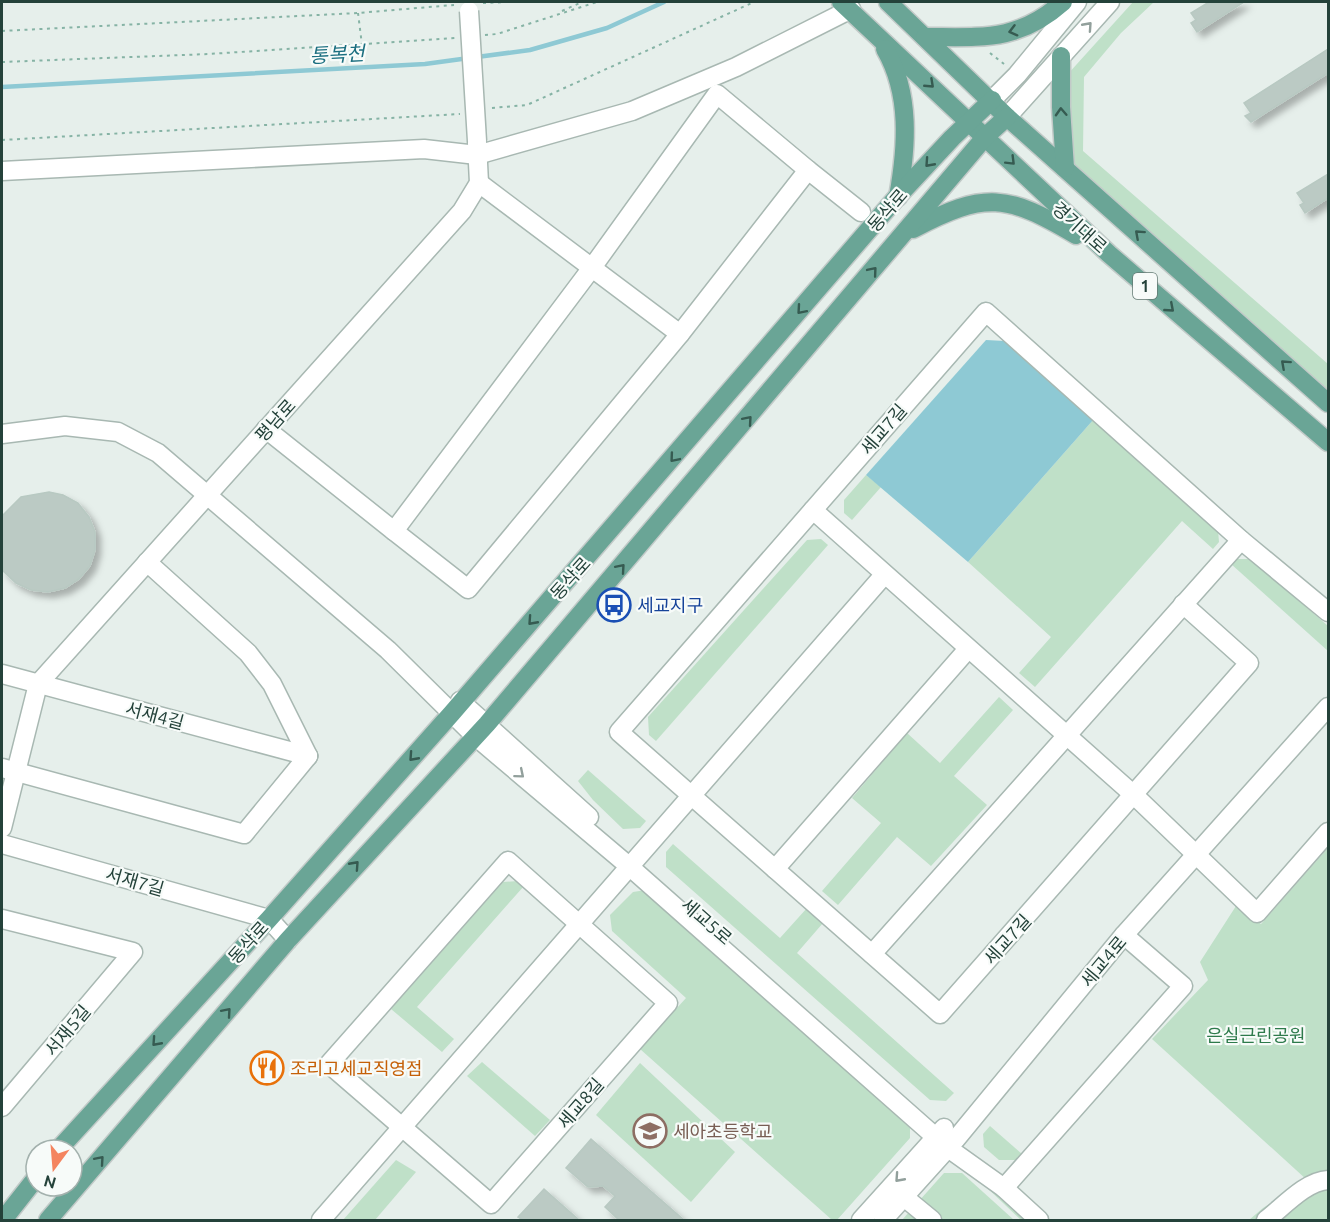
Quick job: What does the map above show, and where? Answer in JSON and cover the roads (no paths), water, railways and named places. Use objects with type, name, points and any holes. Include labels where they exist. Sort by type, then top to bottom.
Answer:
[{"type":"main road","name":"경기대로","points":[[888,2],[992,100],[1007,117],[1329,402]]},
{"type":"main road","points":[[925,37],[977,37],[1009,33],[1044,18],[1063,2]]},
{"type":"main road","name":"경기대로","points":[[846,5],[1109,254],[1329,442]]},
{"type":"main road","points":[[878,37],[895,66],[902,95],[906,154],[897,197]]},
{"type":"main road","points":[[1061,56],[1060,106],[1065,168]]},
{"type":"main road","name":"동삭로","points":[[69,1138],[269,919],[630,510],[897,197],[969,120],[992,100]]},
{"type":"main road","name":"동삭로","points":[[48,1221],[288,940],[481,730],[986,136],[1007,117]]},
{"type":"main road","points":[[904,234],[943,213],[978,203],[999,201],[1048,218],[1109,254]]},
{"type":"main road","points":[[3,1221],[24,1194]]},
{"type":"street","name":"동삭로","points":[[992,100],[1017,75],[1077,2]]},
{"type":"street","points":[[1007,117],[1110,2]]},
{"type":"street","points":[[469,5],[479,183],[680,334]]},
{"type":"street","points":[[2,171],[477,148],[632,111],[736,67],[846,5]]},
{"type":"street","points":[[394,531],[591,269],[717,94],[861,212]]},
{"type":"street","points":[[267,429],[468,589],[680,334],[808,170]]},
{"type":"street","name":"평남로","points":[[38,684],[462,211],[479,183]]},
{"type":"street","name":"세교7길","points":[[1183,604],[1250,663],[1135,796],[940,1014],[619,732],[986,312],[1241,540],[1329,612]]},
{"type":"street","name":"세교5로","points":[[2,434],[65,426],[118,432],[158,453],[456,707],[1040,1221]]},
{"type":"street","points":[[813,510],[1135,796],[1257,913],[1329,832]]},
{"type":"street","points":[[872,954],[1241,540]]},
{"type":"street","points":[[9,770],[244,834],[308,756],[272,684],[248,653],[147,562]]},
{"type":"street","points":[[321,1221],[884,575]]},
{"type":"street","points":[[775,869],[968,649]]},
{"type":"street","name":"서재4길","points":[[2,674],[308,756]]},
{"type":"street","points":[[2,828],[9,770],[38,684]]},
{"type":"street","name":"세교4로","points":[[861,1221],[946,1138],[1329,707]]},
{"type":"street","name":"서재7길","points":[[2,844],[269,919]]},
{"type":"street","name":"세교8길","points":[[508,861],[579,925],[668,1003],[491,1204],[328,1064],[508,861]]},
{"type":"street","name":"서재5길","points":[[2,919],[133,952],[2,1107]]},
{"type":"street","points":[[269,919],[288,940]]},
{"type":"street","points":[[1004,1188],[1184,986],[1124,935]]},
{"type":"street","name":"세교4로","points":[[883,1221],[904,1197],[946,1138]]},
{"type":"street","points":[[1266,1221],[1306,1189],[1320,1180],[1329,1180]]},
{"type":"street","points":[[904,1197],[932,1221]]},
{"type":"water","points":[[986,340],[1005,341],[1094,419],[968,562],[866,475]]},
{"type":"waterway","name":"통복천","points":[[477,57],[530,50],[607,28],[664,2]]},
{"type":"waterway","name":"통복천","points":[[2,87],[425,64],[469,58]]},
{"type":"place","name":"세교지구","points":[[614,605]]},
{"type":"place","name":"조리고세교직영점","points":[[267,1068]]},
{"type":"place","name":"세아초등학교","points":[[650,1131]]},
{"type":"park label","name":"은실근린공원","points":[[1256,1035]]}]
